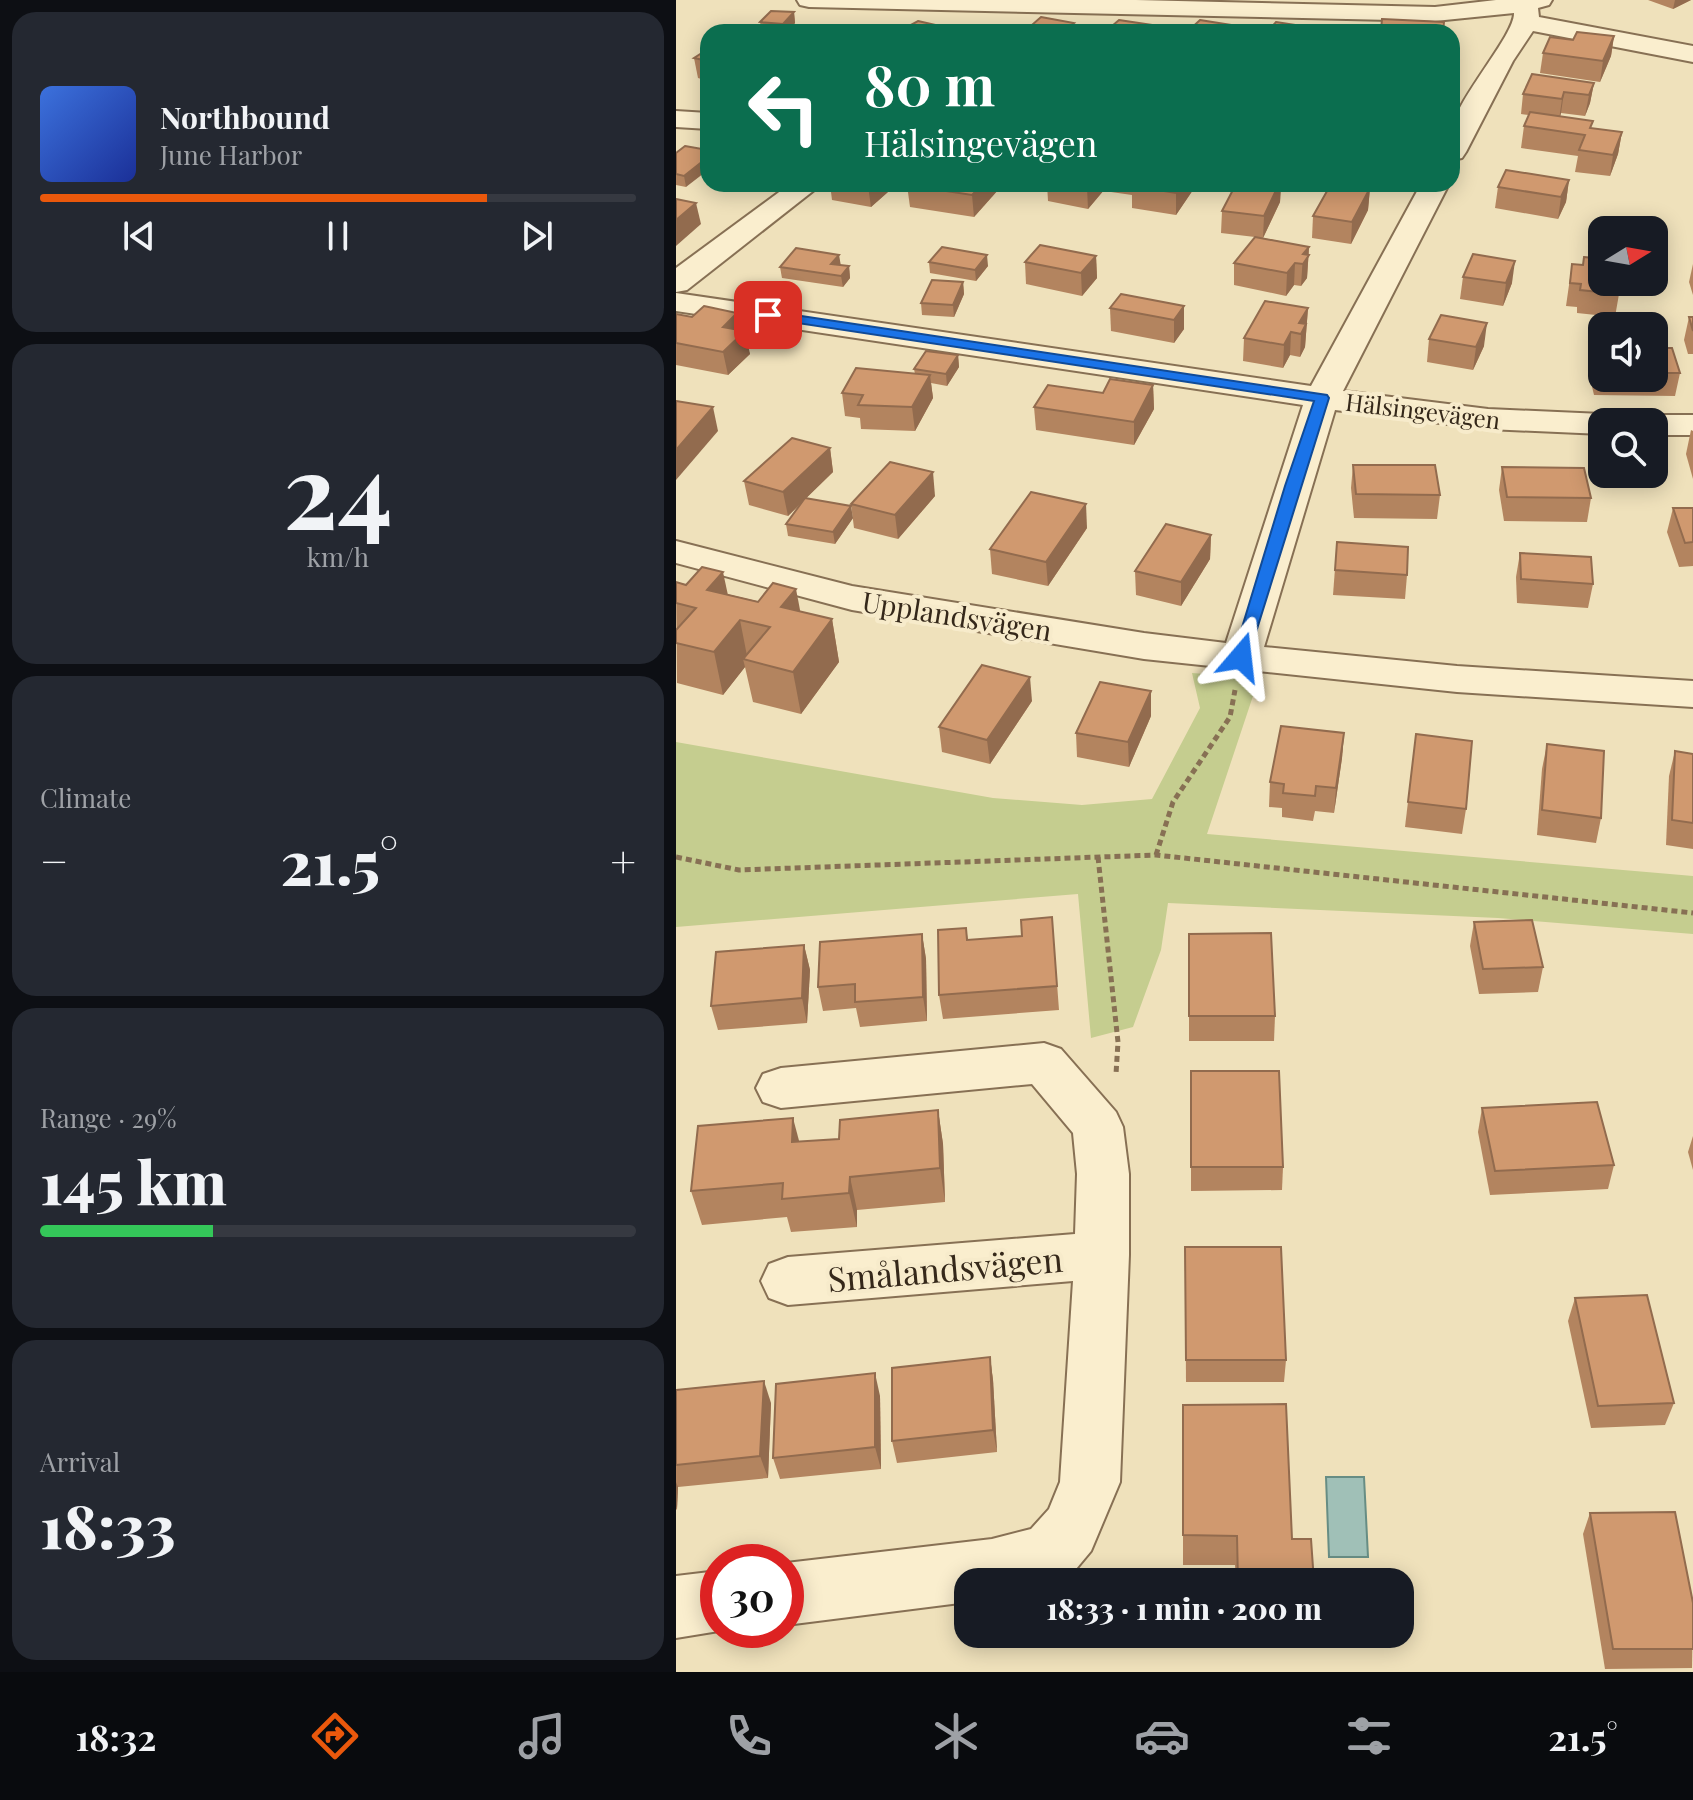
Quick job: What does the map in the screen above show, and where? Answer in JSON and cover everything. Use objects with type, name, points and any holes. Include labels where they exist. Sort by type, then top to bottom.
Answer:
[{"type":"street","points":[[809,0],[1037,7],[1191,5],[1435,14],[1531,9],[1693,54]]},
{"type":"street","points":[[1015,24],[1037,7]]},
{"type":"street","points":[[1460,137],[1531,9]]},
{"type":"street","points":[[676,119],[700,120]]},
{"type":"street","points":[[676,283],[797,192]]},
{"type":"street","points":[[1241,657],[1322,398],[1431,192]]},
{"type":"street","name":"Hälsingevägen","points":[[676,302],[1322,398],[1488,419],[1588,423]]},
{"type":"street","points":[[1668,425],[1693,425]]},
{"type":"street","name":"Upplandsvägen","points":[[676,552],[852,598],[1144,646],[1457,679],[1693,694]]},
{"type":"street","points":[[781,1088],[1044,1063],[1098,1127]]},
{"type":"street","name":"Smålandsvägen","points":[[804,1592],[992,1569],[1049,1554],[1070,1530],[1090,1482],[1102,1255],[1103,1174],[1098,1127]]},
{"type":"street","name":"Smålandsvägen","points":[[788,1281],[1102,1255]]},
{"type":"street","points":[[676,1607],[700,1604]]},
{"type":"path","points":[[1156,855],[1173,802],[1230,717],[1241,657]]},
{"type":"path","points":[[676,857],[739,870],[1156,855],[1693,913]]},
{"type":"path","points":[[1098,857],[1118,1042],[1115,1092],[1098,1127]]},
{"type":"green space","points":[[1192,673],[1259,678],[1207,834],[1693,876],[1693,934],[1498,918],[1168,903],[1161,950],[1133,1027],[1091,1038],[1078,894],[676,927],[676,742],[993,798],[1082,805],[1152,799],[1200,708]]},
{"type":"water","points":[[1326,1477],[1364,1477],[1368,1557],[1329,1557]]},
{"type":"building","points":[[771,11],[794,12],[783,24],[760,22]]},
{"type":"building","points":[[1041,17],[1074,23],[1073,24],[1033,24]]},
{"type":"building","points":[[1382,19],[1444,22],[1444,24],[1382,24]]},
{"type":"building","points":[[1119,20],[1145,24],[1114,24]]},
{"type":"building","points":[[1200,20],[1225,24],[1196,24]]},
{"type":"building","points":[[1577,32],[1614,36],[1603,61],[1543,53],[1550,37],[1573,40]]},
{"type":"building","points":[[1532,74],[1594,83],[1589,95],[1564,92],[1562,99],[1523,94]]},
{"type":"building","points":[[1530,112],[1593,121],[1590,128],[1622,132],[1613,155],[1579,150],[1585,135],[1524,126]]},
{"type":"building","points":[[685,146],[700,149],[700,163],[684,176],[676,174],[676,153]]},
{"type":"building","points":[[1506,170],[1569,180],[1561,197],[1498,187]]},
{"type":"building","points":[[1232,192],[1275,192],[1264,216],[1222,211]]},
{"type":"building","points":[[1326,192],[1368,192],[1352,222],[1313,216]]},
{"type":"building","points":[[676,199],[696,203],[676,220]]},
{"type":"building","points":[[1255,237],[1309,247],[1303,254],[1309,255],[1303,264],[1295,263],[1287,273],[1234,263]]},
{"type":"building","points":[[1040,245],[1096,256],[1081,273],[1025,262]]},
{"type":"building","points":[[942,247],[987,255],[975,270],[929,262]]},
{"type":"building","points":[[796,248],[839,255],[831,264],[849,266],[841,276],[780,267]]},
{"type":"building","points":[[1473,254],[1515,261],[1506,283],[1463,277]]},
{"type":"building","points":[[1584,257],[1588,257],[1588,291],[1580,290],[1581,284],[1570,283],[1572,264],[1583,265]]},
{"type":"building","points":[[932,280],[963,282],[953,305],[921,303]]},
{"type":"building","points":[[1121,294],[1184,306],[1174,320],[1110,308]]},
{"type":"building","points":[[1265,301],[1308,308],[1299,323],[1306,324],[1301,334],[1291,332],[1284,345],[1244,338]]},
{"type":"building","points":[[704,306],[737,313],[723,327],[745,331],[723,352],[676,343],[676,314],[692,317]]},
{"type":"building","points":[[1441,315],[1487,323],[1476,347],[1429,339]]},
{"type":"building","points":[[1668,348],[1672,348],[1680,373],[1668,373]]},
{"type":"building","points":[[926,351],[958,355],[946,374],[914,369]]},
{"type":"building","points":[[856,368],[930,375],[912,407],[858,405],[863,395],[842,393]]},
{"type":"building","points":[[1110,379],[1153,385],[1134,422],[1034,407],[1048,385],[1103,393]]},
{"type":"building","points":[[676,401],[713,407],[676,450]]},
{"type":"building","points":[[792,438],[830,448],[783,492],[744,481]]},
{"type":"building","points":[[890,462],[933,472],[895,515],[851,504]]},
{"type":"building","points":[[1353,465],[1435,465],[1440,495],[1356,494]]},
{"type":"building","points":[[1502,467],[1584,468],[1591,498],[1507,497]]},
{"type":"building","points":[[1031,492],[1086,504],[1046,562],[990,549]]},
{"type":"building","points":[[805,498],[851,506],[833,532],[786,524]]},
{"type":"building","points":[[1673,508],[1693,508],[1693,542],[1685,543]]},
{"type":"building","points":[[1166,524],[1211,535],[1181,582],[1135,571]]},
{"type":"building","points":[[1337,542],[1408,547],[1407,575],[1335,570]]},
{"type":"building","points":[[1520,553],[1591,557],[1593,584],[1521,579]]},
{"type":"building","points":[[702,567],[723,572],[707,590],[758,602],[773,583],[796,589],[781,607],[832,619],[793,672],[743,659],[770,627],[740,620],[714,652],[676,643],[676,630],[696,608],[676,603],[676,582],[686,585]]},
{"type":"building","points":[[982,665],[1030,677],[987,740],[939,727]]},
{"type":"building","points":[[1100,682],[1151,691],[1128,742],[1076,733]]},
{"type":"building","points":[[1281,726],[1344,733],[1336,788],[1316,786],[1315,796],[1283,793],[1284,784],[1270,782]]},
{"type":"building","points":[[1416,734],[1472,741],[1466,809],[1408,802]]},
{"type":"building","points":[[1547,744],[1604,751],[1601,818],[1542,810]]},
{"type":"building","points":[[1675,751],[1693,754],[1693,823],[1672,820]]},
{"type":"building","points":[[1052,917],[1057,986],[939,995],[938,930],[966,928],[967,940],[1022,936],[1021,920]]},
{"type":"building","points":[[1532,920],[1543,967],[1483,969],[1474,922]]},
{"type":"building","points":[[1271,933],[1275,1016],[1189,1016],[1189,934]]},
{"type":"building","points":[[922,934],[923,997],[855,1002],[855,984],[818,987],[820,942]]},
{"type":"building","points":[[804,945],[802,998],[711,1006],[716,952]]},
{"type":"building","points":[[1191,1071],[1279,1071],[1283,1167],[1191,1167]]},
{"type":"building","points":[[1597,1102],[1614,1165],[1495,1171],[1482,1108]]},
{"type":"building","points":[[938,1110],[940,1168],[850,1177],[849,1193],[782,1199],[783,1183],[691,1191],[698,1126],[793,1118],[792,1142],[839,1139],[840,1120]]},
{"type":"building","points":[[1185,1247],[1281,1247],[1286,1360],[1186,1360]]},
{"type":"building","points":[[1647,1295],[1674,1403],[1598,1406],[1575,1298]]},
{"type":"building","points":[[990,1357],[993,1430],[892,1441],[892,1368]]},
{"type":"building","points":[[875,1373],[875,1447],[773,1458],[776,1384]]},
{"type":"building","points":[[764,1381],[760,1456],[676,1465],[676,1390]]},
{"type":"building","points":[[1286,1404],[1292,1539],[1311,1539],[1313,1568],[1238,1568],[1237,1536],[1183,1535],[1183,1405]]},
{"type":"building","points":[[1675,1512],[1693,1603],[1693,1649],[1613,1649],[1590,1513]]},
{"type":"route","points":[[768,315],[1322,398],[1241,657]]}]
